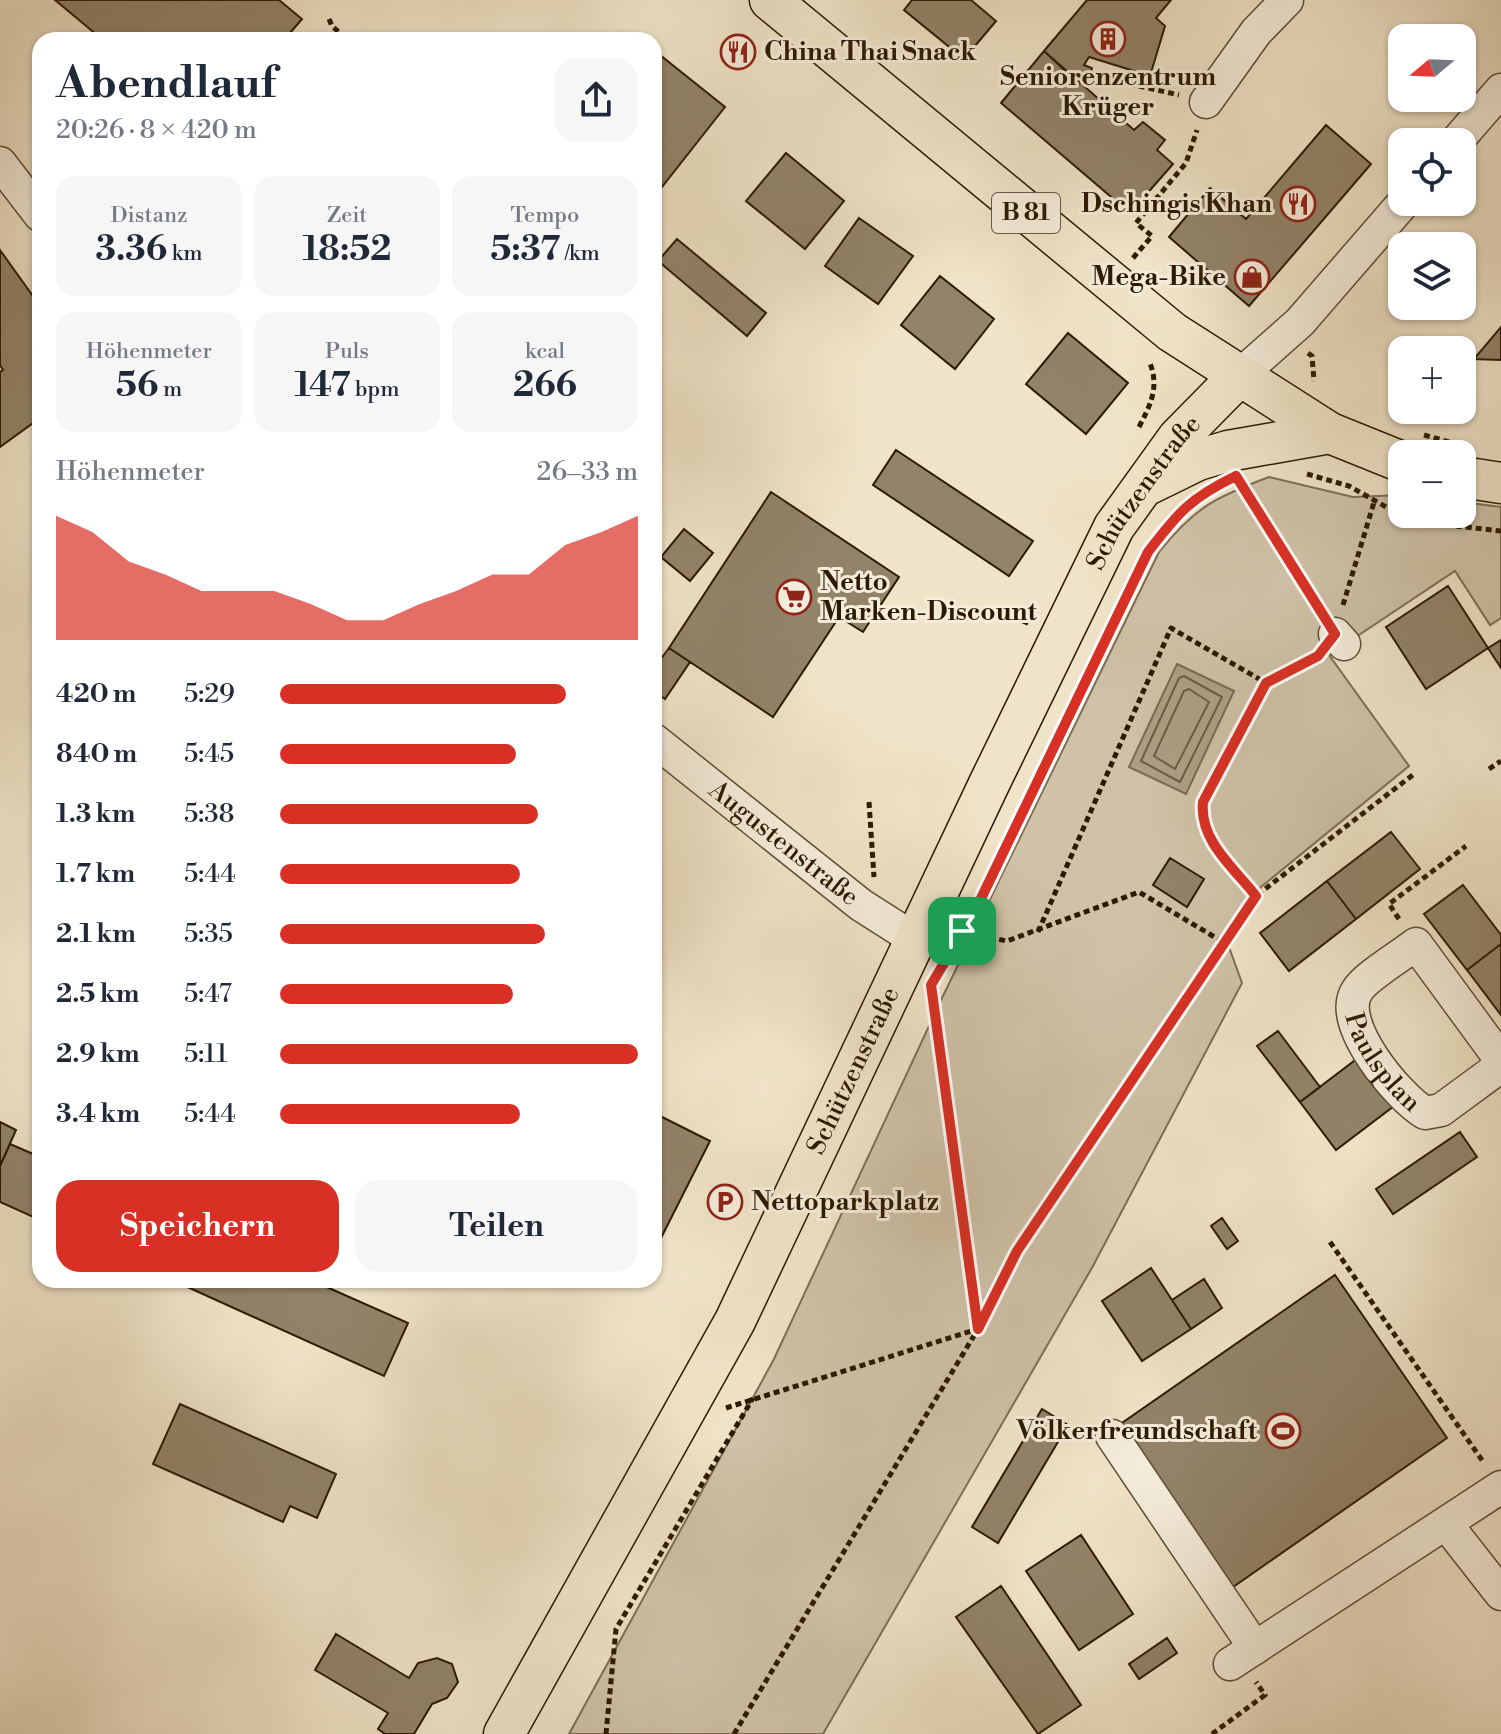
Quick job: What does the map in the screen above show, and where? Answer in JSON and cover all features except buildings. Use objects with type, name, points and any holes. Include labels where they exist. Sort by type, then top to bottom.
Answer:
[{"type":"main road","name":"B 81","points":[[770,0],[1152,317],[1330,433],[1388,456]]},
{"type":"main road","name":"Schützenstraße","points":[[504,1734],[679,1424],[935,942],[1094,566],[1138,490],[1198,415],[1239,376]]},
{"type":"main road","points":[[1138,490],[1198,460],[1330,433]]},
{"type":"main road","points":[[1476,479],[1501,483]]},
{"type":"street","points":[[1206,102],[1256,32],[1287,0]]},
{"type":"street","points":[[1468,128],[1501,90]]},
{"type":"street","points":[[0,163],[32,205]]},
{"type":"street","points":[[1239,376],[1300,322],[1392,216]]},
{"type":"street","name":"Augustenstraße","points":[[662,746],[861,905],[935,942]]},
{"type":"street","name":"Paulsplan","points":[[1416,944],[1501,1063],[1441,1110],[1425,1113],[1409,1104],[1355,1030],[1351,1010],[1357,990],[1416,944]]},
{"type":"street","points":[[1112,1436],[1242,1657],[1501,1487]]},
{"type":"street","points":[[1447,1525],[1501,1594]]},
{"type":"path","points":[[329,19],[339,32]]},
{"type":"path","points":[[1090,75],[1206,102],[1186,163],[1136,223],[1152,236],[1133,259]]},
{"type":"path","points":[[1303,473],[1349,486],[1411,521],[1501,531]]},
{"type":"path","points":[[1236,476],[1339,639]]},
{"type":"path","points":[[1256,896],[1208,837],[1201,818],[1203,802],[1266,683],[1318,656],[1339,639],[1375,499]]},
{"type":"path","points":[[935,942],[962,931],[975,911],[1148,552],[1191,502]]},
{"type":"path","points":[[985,613],[1000,611],[1030,624]]},
{"type":"path","points":[[1038,932],[1171,628],[1266,683]]},
{"type":"path","points":[[1489,769],[1501,761]]},
{"type":"path","points":[[734,1734],[978,1329],[1017,1251],[1223,942],[1256,896],[1414,774]]},
{"type":"path","points":[[861,905],[874,880],[869,802]]},
{"type":"path","points":[[1389,904],[1466,846]]},
{"type":"path","points":[[935,942],[962,931],[1007,941],[1139,892],[1223,942]]},
{"type":"path","points":[[931,985],[978,1329]]},
{"type":"path","points":[[1330,1242],[1501,1487]]},
{"type":"path","points":[[679,1424],[978,1329]]},
{"type":"path","points":[[606,1734],[616,1629],[753,1398]]},
{"type":"path","points":[[1212,1734],[1265,1695],[1242,1657]]},
{"type":"shaded area","points":[[1269,477],[1353,497],[1388,496],[1388,528],[1476,528],[1476,504],[1501,507],[1501,618],[1490,625],[1455,571],[1329,655],[1409,766],[1261,887],[1229,947],[1242,983],[1093,1266],[823,1734],[569,1734],[774,1359],[942,998],[1159,552],[1196,514],[1235,491]]},
{"type":"water","points":[[1177,664],[1234,691],[1186,794],[1129,767]]},
{"type":"place","name":"Seniorenzentrum Krüger","points":[[1108,39]]},
{"type":"place","name":"China Thai Snack","points":[[738,52]]},
{"type":"place","name":"Dschingis Khan","points":[[1298,204]]},
{"type":"place","name":"Mega-Bike","points":[[1252,277]]},
{"type":"place","name":"Netto Marken-Discount","points":[[794,597]]},
{"type":"place","name":"Nettoparkplatz","points":[[725,1202]]},
{"type":"place","name":"Völkerfreundschaft","points":[[1283,1431]]},
{"type":"route","points":[[1236,476],[1335,634],[1318,656],[1266,683],[1203,802],[1201,818],[1208,837],[1256,896],[1017,1251],[978,1329],[931,985],[962,931],[975,911],[1148,552],[1181,510],[1201,493],[1236,476]]}]
